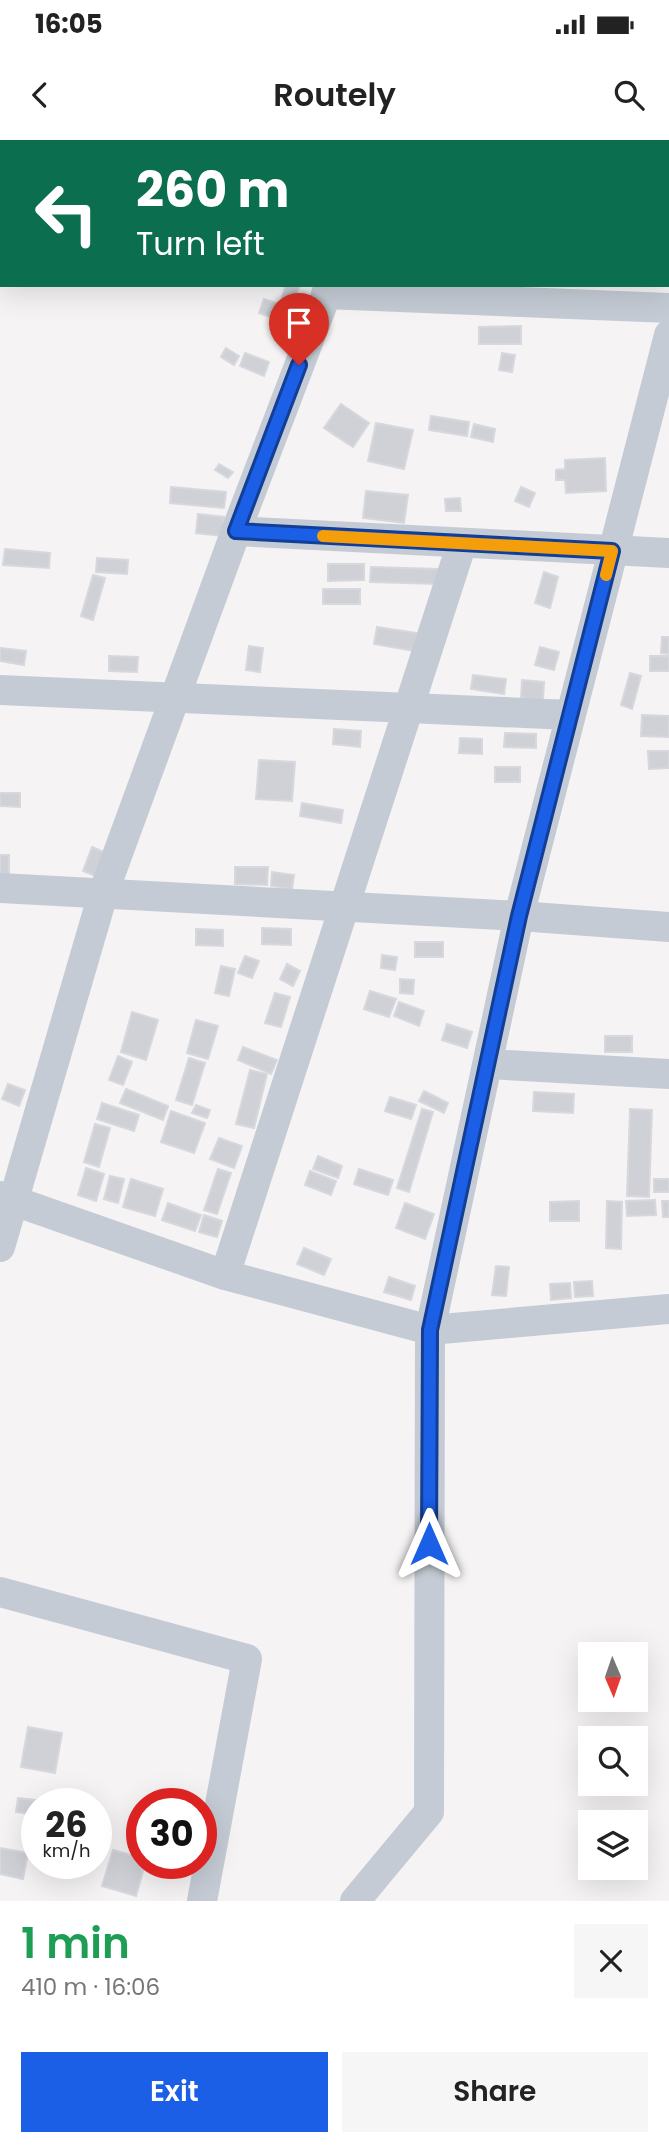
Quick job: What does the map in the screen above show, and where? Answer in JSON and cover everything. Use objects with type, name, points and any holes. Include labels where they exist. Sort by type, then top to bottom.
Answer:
[{"type":"street","points":[[0,1247],[7,1198],[103,894],[328,290],[669,308]]},
{"type":"street","points":[[355,1901],[429,1812],[430,1330],[519,916],[669,335]]},
{"type":"street","points":[[236,531],[669,553]]},
{"type":"street","points":[[225,1275],[462,543]]},
{"type":"street","points":[[0,690],[570,715]]},
{"type":"street","points":[[0,888],[519,916],[669,927]]},
{"type":"street","points":[[488,1064],[669,1074]]},
{"type":"street","points":[[7,1198],[225,1275],[430,1330],[669,1309]]},
{"type":"street","points":[[0,1592],[247,1659],[202,1901]]},
{"type":"building","points":[[285,287],[299,287],[293,301],[282,297]]},
{"type":"building","points":[[264,299],[291,308],[286,322],[259,313]]},
{"type":"building","points":[[521,326],[521,344],[479,344],[479,327]]},
{"type":"building","points":[[226,348],[239,356],[234,365],[221,357]]},
{"type":"building","points":[[245,353],[269,362],[264,376],[240,366]]},
{"type":"building","points":[[502,353],[515,355],[512,372],[499,370]]},
{"type":"building","points":[[341,404],[369,423],[353,447],[324,428]]},
{"type":"building","points":[[431,416],[469,422],[467,436],[429,430]]},
{"type":"building","points":[[376,423],[413,430],[404,469],[368,461]]},
{"type":"building","points":[[474,424],[495,429],[493,442],[471,437]]},
{"type":"building","points":[[605,458],[606,491],[566,493],[565,480],[556,480],[556,470],[565,469],[565,460]]},
{"type":"building","points":[[219,464],[233,472],[228,478],[215,470]]},
{"type":"building","points":[[171,487],[226,492],[224,508],[170,503]]},
{"type":"building","points":[[521,487],[535,493],[529,507],[515,501]]},
{"type":"building","points":[[366,491],[408,495],[404,523],[363,518]]},
{"type":"building","points":[[460,498],[461,511],[446,511],[445,499]]},
{"type":"building","points":[[198,514],[224,517],[222,536],[196,533]]},
{"type":"building","points":[[5,549],[50,553],[49,568],[3,565]]},
{"type":"building","points":[[97,558],[128,560],[127,574],[96,572]]},
{"type":"building","points":[[328,564],[364,564],[364,580],[328,581]]},
{"type":"building","points":[[371,567],[438,569],[438,584],[370,582]]},
{"type":"building","points":[[544,572],[558,577],[550,608],[535,603]]},
{"type":"building","points":[[93,575],[105,578],[93,620],[81,616]]},
{"type":"building","points":[[323,589],[360,589],[360,604],[323,604]]},
{"type":"building","points":[[377,627],[417,633],[415,651],[374,644]]},
{"type":"building","points":[[662,637],[669,637],[669,654],[661,653]]},
{"type":"building","points":[[249,646],[263,648],[260,672],[246,670]]},
{"type":"building","points":[[540,647],[559,652],[554,670],[535,665]]},
{"type":"building","points":[[0,648],[26,651],[24,665],[0,661]]},
{"type":"building","points":[[109,656],[138,657],[137,672],[109,671]]},
{"type":"building","points":[[650,656],[669,656],[669,671],[650,671]]},
{"type":"building","points":[[630,673],[641,676],[632,709],[621,705]]},
{"type":"building","points":[[473,675],[506,679],[504,694],[471,689]]},
{"type":"building","points":[[522,680],[544,682],[543,700],[521,698]]},
{"type":"building","points":[[642,715],[669,716],[669,737],[641,736]]},
{"type":"building","points":[[334,729],[361,731],[360,747],[333,744]]},
{"type":"building","points":[[505,733],[536,734],[536,748],[504,747]]},
{"type":"building","points":[[460,738],[482,739],[482,754],[459,753]]},
{"type":"building","points":[[648,751],[669,751],[669,768],[649,769]]},
{"type":"building","points":[[259,760],[295,762],[292,801],[256,799]]},
{"type":"building","points":[[495,767],[520,767],[520,782],[495,782]]},
{"type":"building","points":[[0,793],[20,793],[20,807],[0,806]]},
{"type":"building","points":[[302,803],[343,810],[341,823],[300,816]]},
{"type":"building","points":[[92,847],[104,852],[95,876],[83,871]]},
{"type":"building","points":[[0,855],[9,855],[9,875],[0,874]]},
{"type":"building","points":[[235,867],[268,867],[267,885],[235,884]]},
{"type":"building","points":[[272,872],[294,875],[292,889],[271,886]]},
{"type":"building","points":[[262,928],[291,929],[291,945],[262,944]]},
{"type":"building","points":[[196,929],[223,930],[223,946],[196,945]]},
{"type":"building","points":[[415,942],[443,942],[443,957],[415,957]]},
{"type":"building","points":[[382,955],[397,957],[395,970],[381,968]]},
{"type":"building","points":[[245,956],[259,961],[252,978],[238,973]]},
{"type":"building","points":[[287,964],[300,971],[293,986],[280,979]]},
{"type":"building","points":[[221,966],[235,969],[229,996],[215,993]]},
{"type":"building","points":[[400,979],[414,980],[413,994],[400,993]]},
{"type":"building","points":[[370,991],[396,999],[389,1017],[364,1009]]},
{"type":"building","points":[[275,993],[290,997],[281,1027],[265,1023]]},
{"type":"building","points":[[399,1002],[424,1011],[419,1026],[394,1016]]},
{"type":"building","points":[[132,1012],[158,1020],[146,1060],[121,1052]]},
{"type":"building","points":[[196,1020],[218,1026],[208,1059],[187,1053]]},
{"type":"building","points":[[447,1024],[472,1032],[467,1048],[442,1040]]},
{"type":"building","points":[[605,1036],[632,1036],[632,1052],[605,1052]]},
{"type":"building","points":[[243,1047],[277,1060],[271,1074],[238,1060]]},
{"type":"building","points":[[118,1056],[132,1062],[123,1085],[109,1080]]},
{"type":"building","points":[[189,1058],[205,1063],[192,1105],[176,1100]]},
{"type":"building","points":[[250,1070],[267,1074],[254,1128],[236,1124]]},
{"type":"building","points":[[8,1084],[25,1090],[19,1106],[2,1099]]},
{"type":"building","points":[[126,1089],[168,1106],[163,1120],[120,1103]]},
{"type":"building","points":[[424,1091],[448,1103],[444,1113],[419,1101]]},
{"type":"building","points":[[534,1092],[574,1094],[573,1113],[533,1111]]},
{"type":"building","points":[[390,1097],[416,1105],[411,1119],[385,1111]]},
{"type":"building","points":[[102,1103],[139,1115],[134,1131],[97,1119]]},
{"type":"building","points":[[196,1105],[210,1110],[207,1118],[192,1113]]},
{"type":"building","points":[[422,1109],[433,1112],[409,1192],[397,1188]]},
{"type":"building","points":[[630,1109],[652,1110],[649,1197],[627,1196]]},
{"type":"building","points":[[171,1111],[205,1123],[194,1153],[161,1142]]},
{"type":"building","points":[[95,1124],[110,1128],[99,1167],[84,1162]]},
{"type":"building","points":[[219,1138],[242,1146],[234,1168],[210,1159]]},
{"type":"building","points":[[318,1156],[342,1166],[338,1178],[313,1169]]},
{"type":"building","points":[[86,1168],[104,1174],[96,1201],[78,1195]]},
{"type":"building","points":[[218,1169],[231,1173],[217,1214],[204,1210]]},
{"type":"building","points":[[359,1169],[393,1180],[388,1195],[354,1184]]},
{"type":"building","points":[[310,1171],[336,1181],[331,1195],[305,1185]]},
{"type":"building","points":[[110,1176],[124,1179],[118,1203],[104,1199]]},
{"type":"building","points":[[131,1179],[163,1189],[155,1216],[123,1207]]},
{"type":"building","points":[[654,1179],[669,1179],[669,1192],[654,1192]]},
{"type":"building","points":[[655,1200],[656,1215],[627,1216],[626,1201]]},
{"type":"building","points":[[579,1201],[579,1221],[550,1221],[550,1202]]},
{"type":"building","points":[[607,1201],[622,1202],[621,1249],[606,1248]]},
{"type":"building","points":[[662,1201],[669,1201],[669,1217],[663,1217]]},
{"type":"building","points":[[168,1203],[201,1215],[195,1231],[162,1220]]},
{"type":"building","points":[[405,1203],[434,1214],[425,1239],[396,1228]]},
{"type":"building","points":[[204,1215],[222,1221],[217,1237],[199,1232]]},
{"type":"building","points":[[304,1248],[331,1259],[324,1275],[297,1264]]},
{"type":"building","points":[[496,1266],[509,1267],[506,1296],[492,1295]]},
{"type":"building","points":[[389,1277],[415,1286],[411,1300],[384,1292]]},
{"type":"building","points":[[592,1281],[593,1296],[575,1297],[574,1282]]},
{"type":"building","points":[[570,1283],[571,1298],[551,1300],[550,1284]]},
{"type":"building","points":[[28,1727],[62,1733],[55,1773],[21,1767]]},
{"type":"building","points":[[18,1798],[21,1798],[21,1813],[16,1812]]},
{"type":"building","points":[[0,1848],[21,1852],[21,1879],[0,1874]]},
{"type":"building","points":[[113,1850],[126,1854],[126,1879],[141,1879],[136,1896],[102,1886],[104,1879],[112,1879]]},
{"type":"slow traffic","points":[[323,536],[612,551],[606,575]]},
{"type":"route","points":[[299,365],[236,531],[612,551],[519,916],[430,1330],[429,1544]]}]
